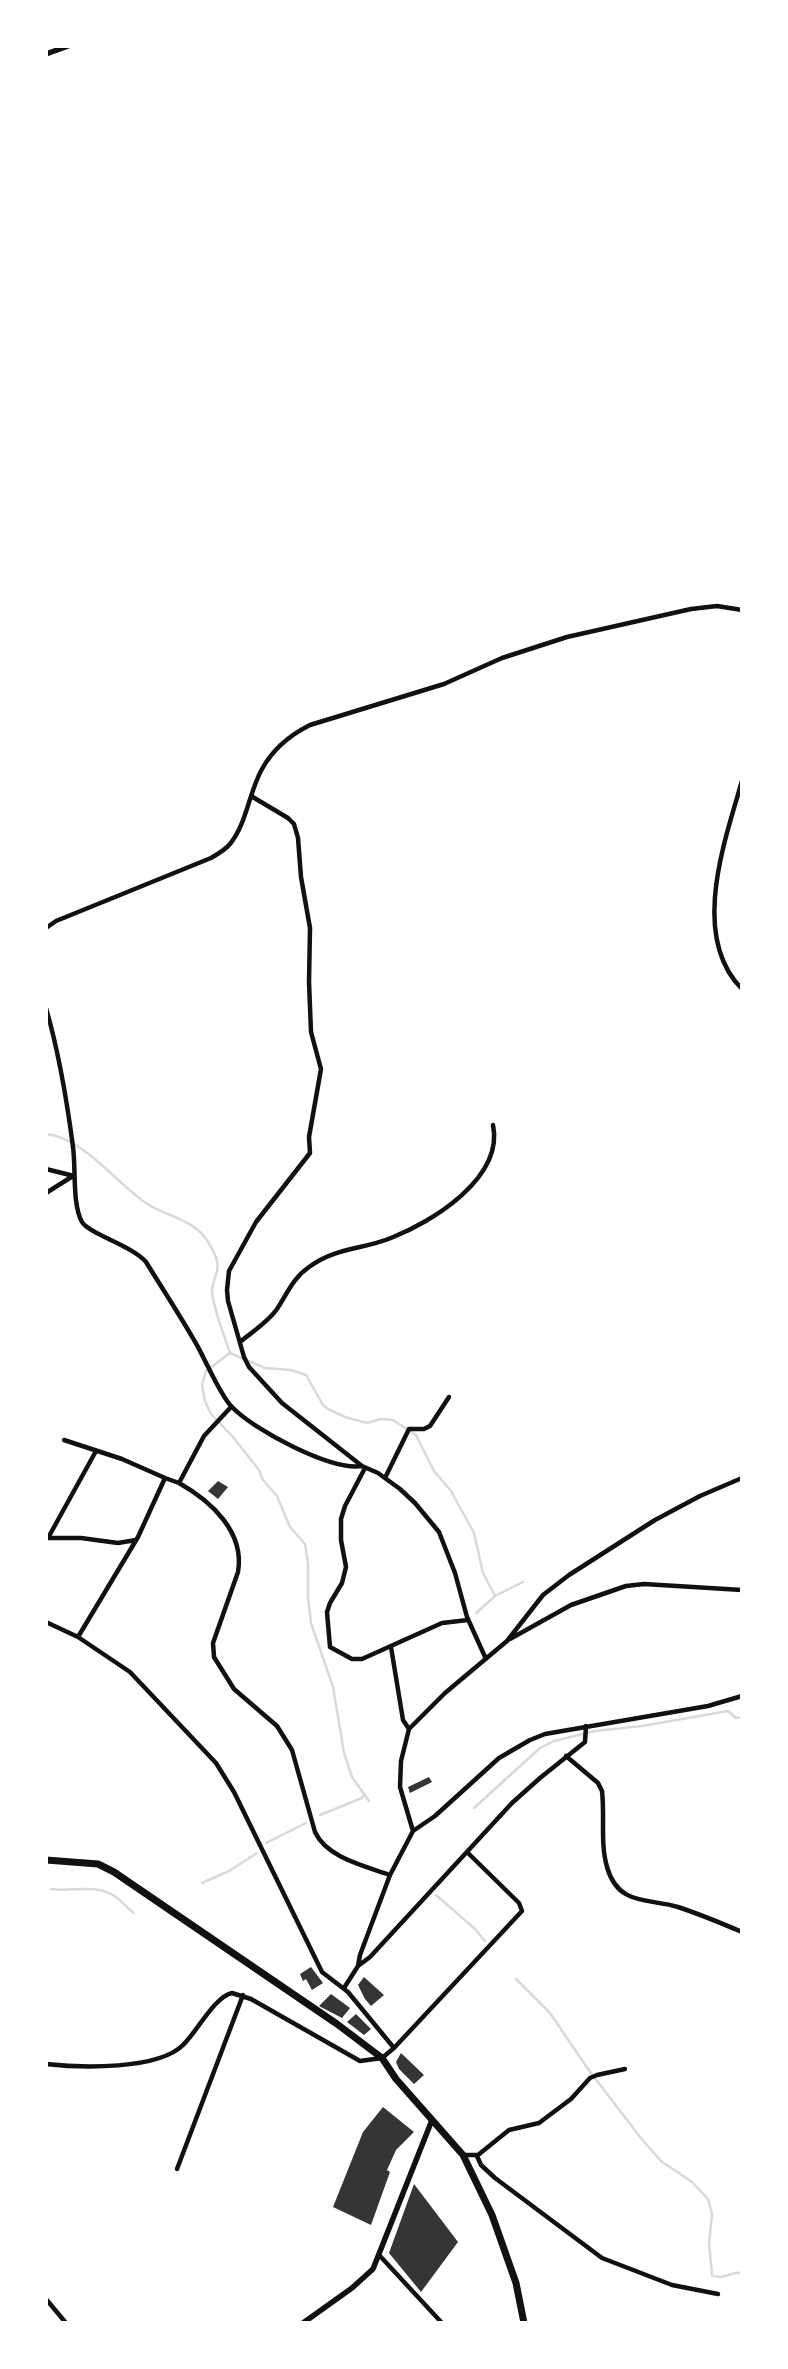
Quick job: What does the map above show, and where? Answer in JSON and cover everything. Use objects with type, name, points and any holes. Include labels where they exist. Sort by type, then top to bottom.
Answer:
[{"type":"main road","points":[[46,1860],[98,1864],[114,1872],[337,2024],[382,2058],[396,2079],[463,2155],[492,2215],[516,2283],[524,2323]]},
{"type":"street","points":[[46,54],[68,46]]},
{"type":"street","points":[[46,928],[56,921],[211,858],[224,850],[231,844],[240,826],[262,769],[271,756],[293,734],[310,725],[425,690],[502,658],[567,637],[691,609],[717,606],[742,610]]},
{"type":"street","points":[[742,781],[718,871],[715,908],[717,948],[721,961],[726,972],[742,989]]},
{"type":"street","points":[[251,796],[288,818],[296,830],[301,878],[310,928],[309,982],[311,1032],[321,1069],[309,1137],[310,1153],[256,1222],[229,1271],[228,1295],[240,1342],[248,1367],[282,1403],[363,1467],[385,1478],[415,1503],[439,1532],[455,1573],[468,1620],[486,1659]]},
{"type":"street","points":[[46,1008],[61,1077],[78,1208],[82,1222],[90,1230],[134,1251],[146,1262],[194,1339],[231,1407],[266,1431],[311,1455],[340,1465],[363,1467]]},
{"type":"street","points":[[240,1342],[277,1310],[287,1290],[309,1267],[332,1253],[390,1238],[437,1214],[463,1195],[478,1178],[493,1150],[495,1134],[492,1125]]},
{"type":"street","points":[[46,1169],[74,1176]]},
{"type":"street","points":[[46,1193],[74,1176]]},
{"type":"street","points":[[385,1478],[409,1429],[424,1429],[430,1426],[449,1397]]},
{"type":"street","points":[[179,1483],[204,1436],[231,1407]]},
{"type":"street","points":[[64,1440],[122,1459],[179,1483],[198,1494],[219,1514],[229,1529],[240,1560],[238,1572],[213,1643],[214,1657],[234,1689],[269,1718],[287,1740],[292,1750],[315,1832],[321,1843],[337,1854],[390,1875]]},
{"type":"street","points":[[96,1451],[47,1538],[81,1538],[118,1543],[136,1540]]},
{"type":"street","points":[[363,1467],[341,1519],[340,1540],[346,1567],[339,1590],[328,1609],[328,1643],[333,1650],[357,1659],[391,1647],[442,1623],[468,1620]]},
{"type":"street","points":[[78,1637],[136,1540],[165,1478]]},
{"type":"street","points":[[507,1641],[540,1599],[570,1575],[655,1520],[700,1496],[742,1478]]},
{"type":"street","points":[[413,1832],[400,1787],[401,1761],[409,1729],[445,1692],[507,1641],[562,1610],[603,1592],[626,1586],[644,1584],[742,1590]]},
{"type":"street","points":[[46,1622],[78,1637],[130,1672],[216,1763],[234,1792],[322,1972],[344,1988],[394,2048]]},
{"type":"street","points":[[391,1647],[403,1720],[409,1729]]},
{"type":"street","points":[[344,1988],[358,1966],[360,1955],[390,1875],[413,1832],[435,1816],[481,1773],[515,1748],[545,1734],[708,1706],[742,1696]]},
{"type":"street","points":[[358,1966],[370,1958],[512,1803],[566,1756],[586,1742],[586,1726]]},
{"type":"street","points":[[566,1756],[598,1783],[602,1791],[603,1850],[607,1869],[620,1889],[639,1901],[675,1906],[742,1932]]},
{"type":"street","points":[[46,2064],[88,2067],[156,2060],[168,2056],[184,2044],[222,1997],[232,1993],[243,1995],[356,2060],[368,2062],[382,2058],[394,2048],[522,1911],[519,1903],[466,1852]]},
{"type":"street","points":[[360,1955],[370,1958]]},
{"type":"street","points":[[177,2169],[243,1995]]},
{"type":"street","points":[[463,2155],[476,2156],[509,2130],[539,2123],[571,2098],[590,2078],[624,2069]]},
{"type":"street","points":[[302,2323],[373,2269],[380,2256],[432,2120]]},
{"type":"street","points":[[476,2156],[481,2165],[495,2178],[602,2258],[672,2285],[718,2294]]},
{"type":"street","points":[[380,2256],[442,2323]]},
{"type":"street","points":[[46,2299],[66,2323]]},
{"type":"building","points":[[218,1481],[228,1487],[218,1499],[208,1491]]},
{"type":"building","points":[[429,1777],[432,1782],[410,1793],[408,1787]]},
{"type":"building","points":[[311,1967],[323,1983],[312,1990],[306,1979],[303,1981],[300,1974]]},
{"type":"building","points":[[364,1977],[384,1995],[371,2006],[358,1985]]},
{"type":"building","points":[[331,1994],[350,2008],[342,2018],[319,2006]]},
{"type":"building","points":[[356,2014],[371,2029],[364,2035],[347,2022]]},
{"type":"building","points":[[401,2053],[424,2075],[414,2084],[399,2069],[396,2062]]},
{"type":"building","points":[[383,2107],[414,2132],[396,2150],[387,2170],[390,2172],[371,2225],[333,2207],[363,2132]]},
{"type":"building","points":[[414,2184],[458,2242],[421,2292],[389,2253]]},
{"type":"waterway","points":[[46,1134],[60,1137],[74,1144],[149,1205],[188,1223],[199,1231],[209,1243],[216,1257],[218,1266],[212,1290],[213,1297],[216,1313],[230,1353],[265,1368],[291,1370],[306,1375],[323,1405],[345,1417],[367,1423],[381,1419],[393,1420],[416,1435],[434,1471],[451,1491],[474,1533],[483,1573],[495,1596]]},
{"type":"waterway","points":[[230,1353],[206,1371],[202,1385],[205,1401],[211,1414],[233,1437],[259,1470],[263,1480],[277,1496],[290,1527],[305,1544],[308,1563],[308,1598],[311,1623],[333,1687],[344,1753],[352,1777],[369,1801]]},
{"type":"waterway","points":[[476,1613],[495,1596],[523,1582]]},
{"type":"waterway","points":[[474,1808],[540,1748],[554,1741],[595,1731],[642,1726],[728,1711],[736,1718],[742,1717]]},
{"type":"waterway","points":[[320,1815],[362,1798],[364,1794]]},
{"type":"waterway","points":[[266,1843],[306,1823]]},
{"type":"waterway","points":[[202,1883],[229,1871],[257,1853]]},
{"type":"waterway","points":[[51,1889],[91,1889],[106,1892],[116,1897],[134,1913]]},
{"type":"waterway","points":[[436,1895],[475,1929],[485,1941]]},
{"type":"waterway","points":[[516,1979],[550,2013],[588,2069],[640,2137],[661,2161],[692,2182],[708,2199],[712,2214],[709,2243],[712,2275],[720,2277],[742,2273]]}]
